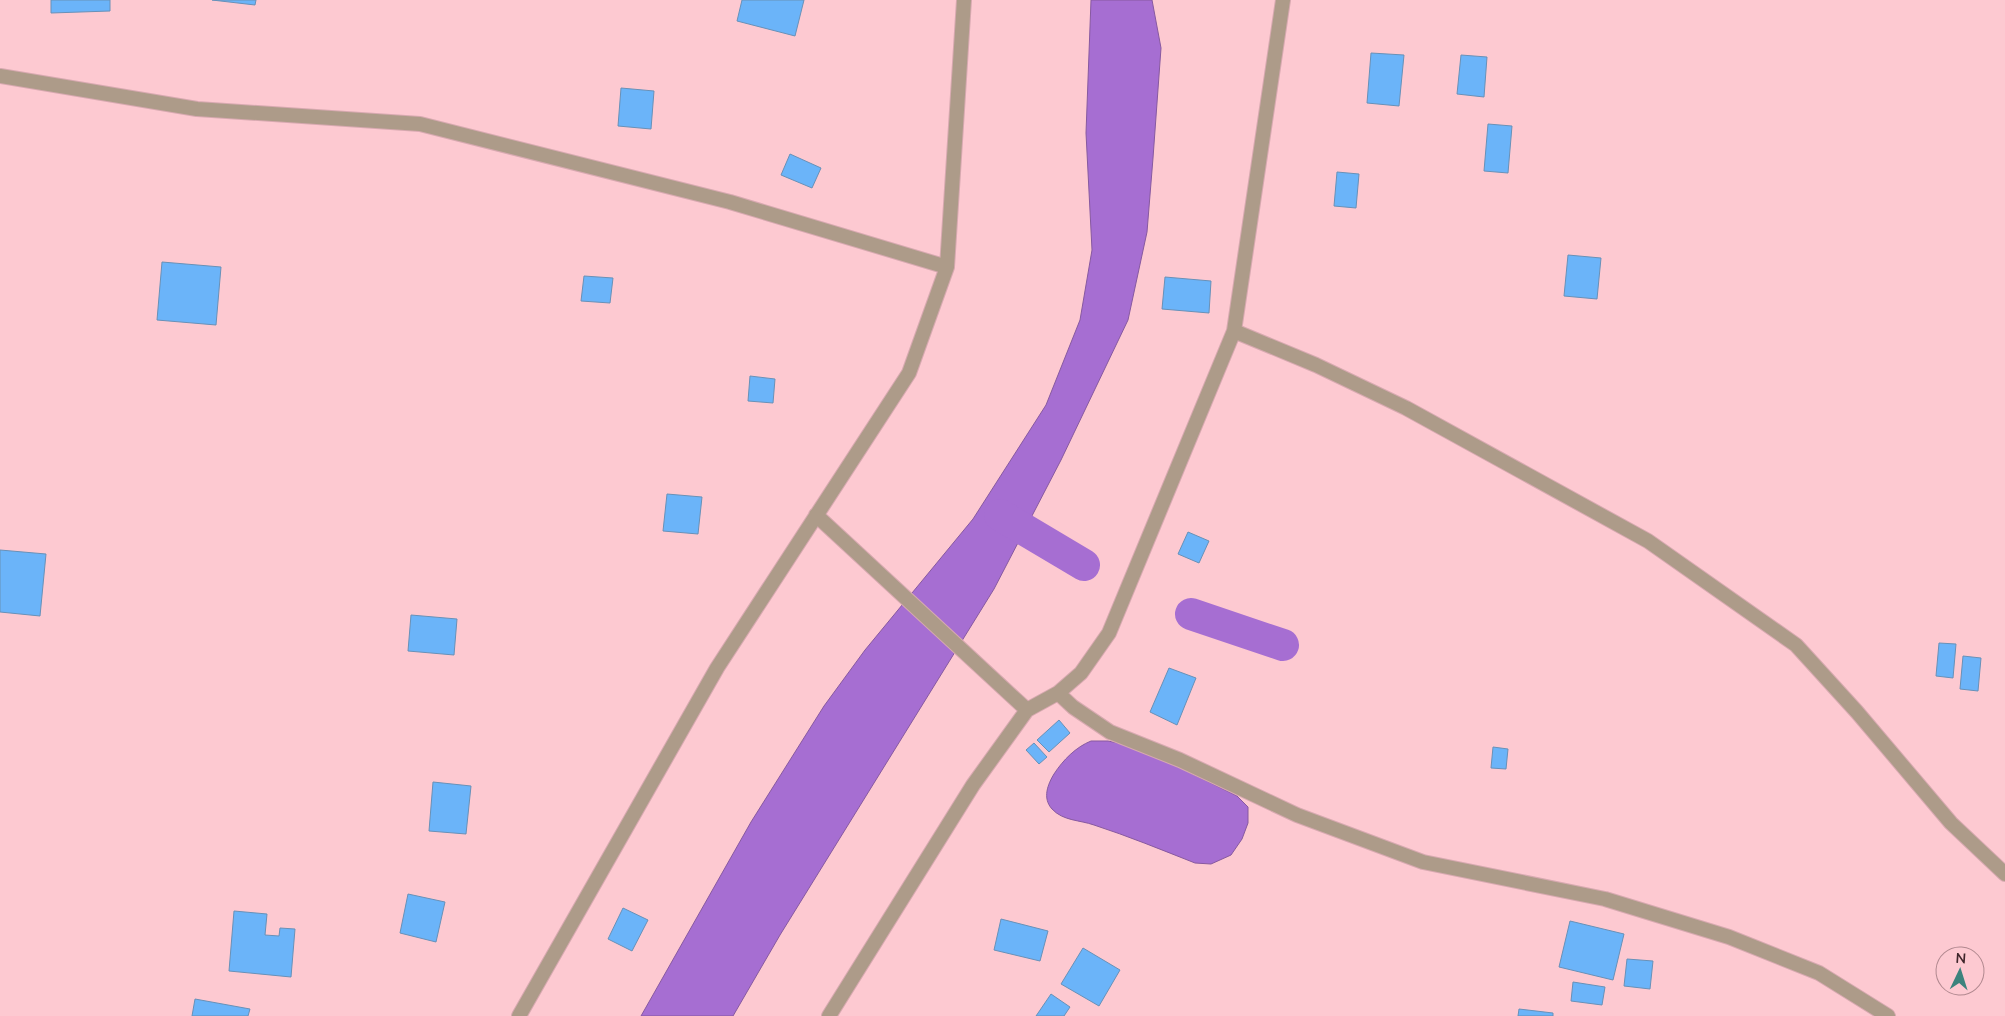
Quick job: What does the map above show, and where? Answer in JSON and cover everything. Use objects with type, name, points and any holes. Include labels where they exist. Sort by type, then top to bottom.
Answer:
[{"type":"street","points":[[520,1016],[717,668],[909,373],[947,267],[964,0]]},
{"type":"street","points":[[829,1016],[973,785],[1027,710],[1058,693],[1081,673],[1109,633],[1234,331],[1283,0]]},
{"type":"street","points":[[0,76],[197,109],[420,124],[730,202],[947,267]]},
{"type":"street","points":[[1234,331],[1316,365],[1406,408],[1648,541],[1765,623],[1796,645],[1857,712],[1951,823],[2005,874]]},
{"type":"street","points":[[816,516],[1027,710]]},
{"type":"street","points":[[1058,693],[1074,707],[1110,732],[1180,760],[1297,815],[1423,862],[1605,898],[1729,937],[1818,973],[1888,1016]]},
{"type":"shaded area","points":[[1091,0],[1152,0],[1161,48],[1147,232],[1128,320],[1061,460],[994,589],[780,935],[733,1016],[641,1016],[751,822],[824,706],[865,650],[973,519],[1046,405],[1080,320],[1092,250],[1086,133]]},
{"type":"shaded area","points":[[1091,741],[1108,741],[1128,745],[1165,760],[1237,796],[1248,807],[1248,823],[1242,839],[1231,855],[1211,864],[1195,863],[1089,823],[1066,818],[1056,813],[1047,800],[1050,782],[1054,774],[1075,750]]},
{"type":"building","points":[[51,0],[110,0],[110,11],[51,13]]},
{"type":"building","points":[[212,0],[256,0],[255,5]]},
{"type":"building","points":[[742,0],[804,0],[795,36],[737,21]]},
{"type":"building","points":[[1371,53],[1404,55],[1399,106],[1367,103]]},
{"type":"building","points":[[1461,55],[1487,57],[1484,97],[1457,94]]},
{"type":"building","points":[[621,88],[654,91],[651,129],[618,126]]},
{"type":"building","points":[[1488,124],[1512,126],[1508,173],[1484,171]]},
{"type":"building","points":[[790,154],[821,168],[812,188],[781,175]]},
{"type":"building","points":[[1337,172],[1359,174],[1356,208],[1334,206]]},
{"type":"building","points":[[1568,255],[1601,258],[1597,299],[1564,296]]},
{"type":"building","points":[[162,262],[221,267],[216,325],[157,320]]},
{"type":"building","points":[[584,276],[613,278],[610,303],[581,301]]},
{"type":"building","points":[[1165,277],[1211,281],[1209,313],[1162,309]]},
{"type":"building","points":[[750,376],[775,379],[773,403],[748,401]]},
{"type":"building","points":[[667,494],[702,497],[698,534],[663,531]]},
{"type":"building","points":[[1188,532],[1209,541],[1199,563],[1178,554]]},
{"type":"building","points":[[0,550],[46,554],[40,616],[0,612]]},
{"type":"building","points":[[411,615],[457,619],[454,655],[408,651]]},
{"type":"building","points":[[1939,643],[1956,644],[1953,678],[1936,676]]},
{"type":"building","points":[[1963,656],[1981,658],[1978,691],[1960,689]]},
{"type":"building","points":[[1169,668],[1196,678],[1177,725],[1150,712]]},
{"type":"building","points":[[1059,720],[1070,733],[1049,752],[1037,740]]},
{"type":"building","points":[[1034,743],[1047,757],[1039,764],[1026,750]]},
{"type":"building","points":[[1493,747],[1508,749],[1506,769],[1491,768]]},
{"type":"building","points":[[433,782],[471,786],[466,834],[429,831]]},
{"type":"building","points":[[408,894],[445,902],[436,942],[400,933]]},
{"type":"building","points":[[623,908],[648,920],[632,951],[608,939]]},
{"type":"building","points":[[234,911],[267,914],[265,935],[279,936],[280,928],[295,929],[291,977],[229,971]]},
{"type":"building","points":[[1001,919],[1048,931],[1040,961],[994,950]]},
{"type":"building","points":[[1570,921],[1624,934],[1613,980],[1559,967]]},
{"type":"building","points":[[1083,948],[1120,970],[1099,1006],[1061,984]]},
{"type":"building","points":[[1627,959],[1653,961],[1650,989],[1624,986]]},
{"type":"building","points":[[1573,982],[1605,987],[1602,1005],[1571,1001]]},
{"type":"building","points":[[1051,994],[1070,1007],[1064,1016],[1036,1016]]},
{"type":"building","points":[[195,999],[250,1009],[248,1016],[192,1016]]},
{"type":"building","points":[[1519,1009],[1553,1013],[1553,1016],[1518,1016]]},
{"type":"waterway","points":[[1000,515],[1084,565]]},
{"type":"waterway","points":[[1191,614],[1283,645]]}]
